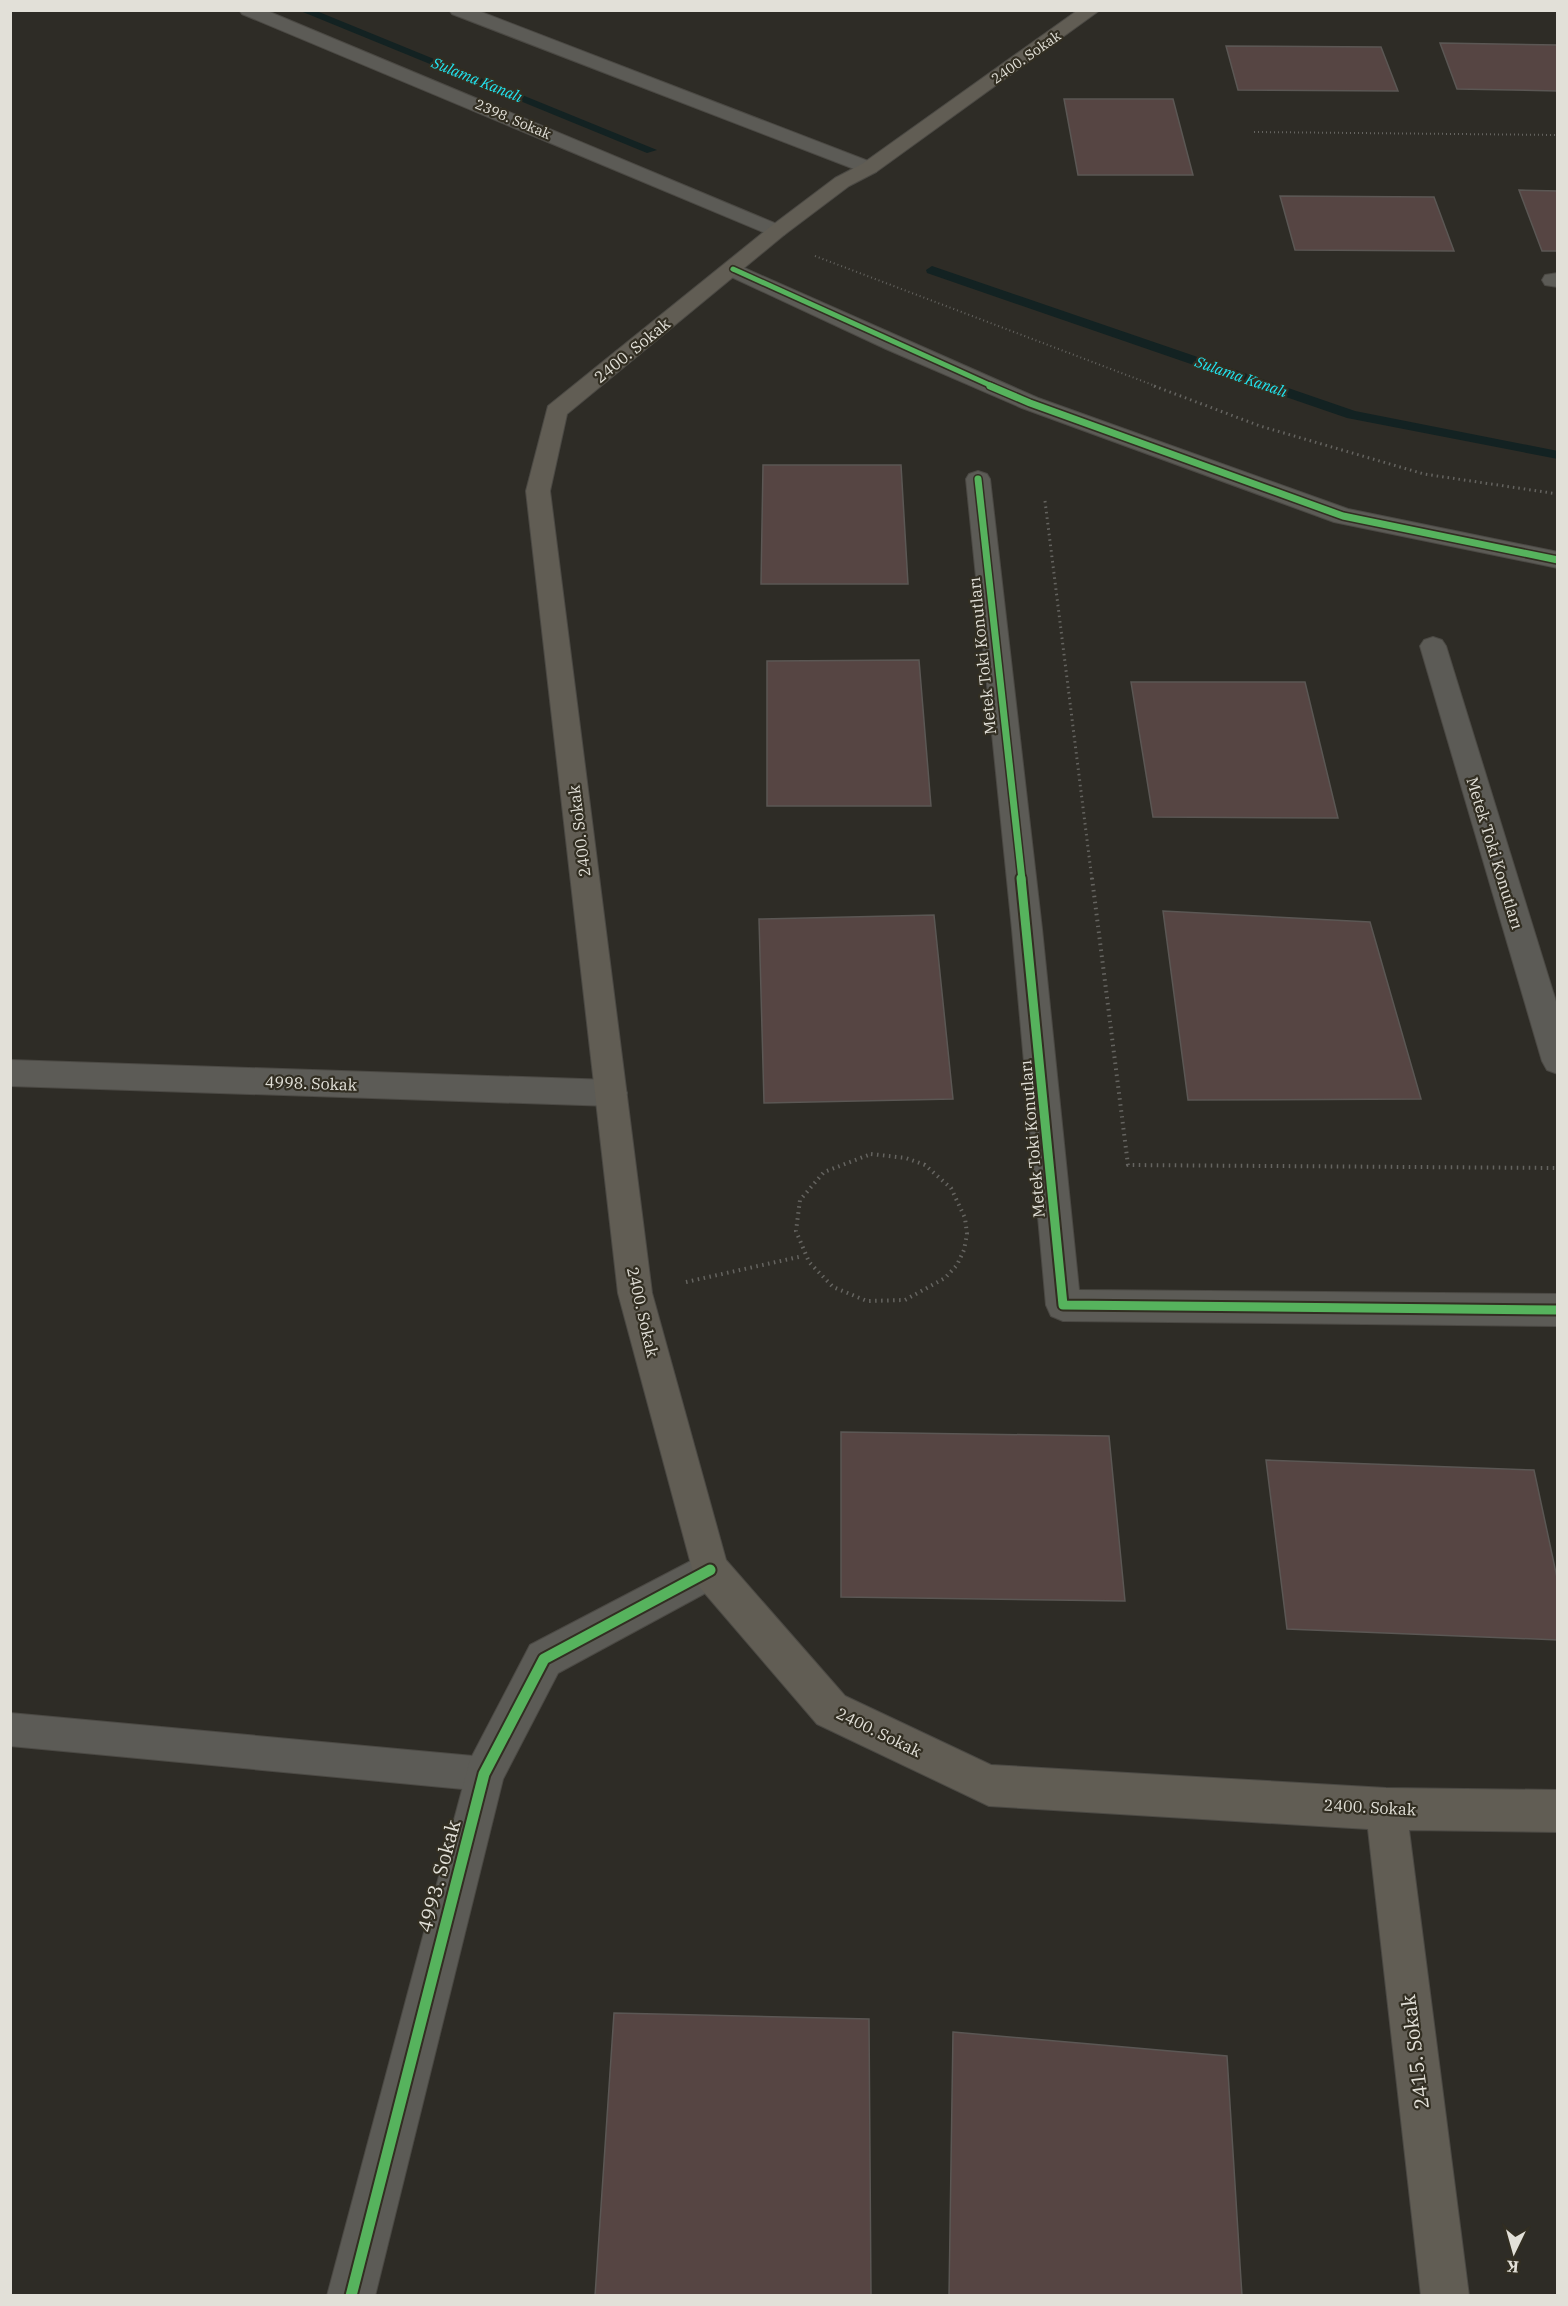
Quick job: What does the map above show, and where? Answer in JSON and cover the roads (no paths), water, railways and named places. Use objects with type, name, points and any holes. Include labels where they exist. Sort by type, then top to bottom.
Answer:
[{"type":"main road","name":"2400. Sokak","points":[[1091,10],[869,168],[842,182],[777,231],[556,411],[538,491],[636,1293],[711,1570],[831,1710],[989,1785],[1386,1809],[1557,1811]]},
{"type":"main road","name":"2415. Sokak","points":[[1386,1809],[1445,2295]]},
{"type":"street","name":"2398. Sokak","points":[[248,10],[777,231]]},
{"type":"street","points":[[458,10],[869,168]]},
{"type":"street","points":[[733,269],[894,344],[1030,403],[1343,516],[1557,560]]},
{"type":"street","name":"Metek Toki Konutları","points":[[978,479],[1026,917],[1063,1305],[1557,1310]]},
{"type":"street","name":"Metek Toki Konutları","points":[[1433,646],[1557,1061]]},
{"type":"street","name":"4998. Sokak","points":[[10,1073],[611,1093]]},
{"type":"street","name":"4993. Sokak","points":[[351,2295],[484,1774],[544,1659],[711,1570]]},
{"type":"lane","points":[[10,1729],[484,1774]]},
{"type":"waterway","name":"Sulama Kanalı","points":[[303,10],[651,150]]},
{"type":"waterway","name":"Sulama Kanalı","points":[[932,270],[1352,415],[1558,455]]}]
